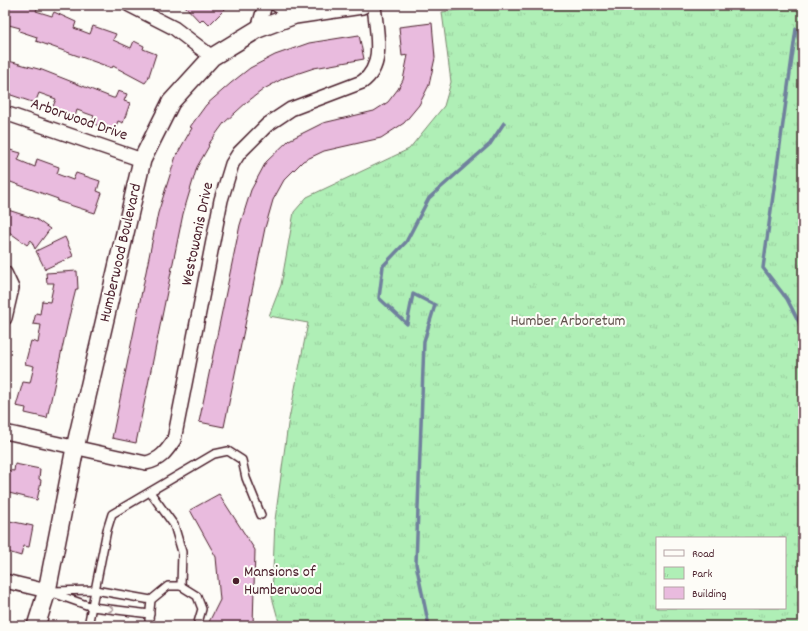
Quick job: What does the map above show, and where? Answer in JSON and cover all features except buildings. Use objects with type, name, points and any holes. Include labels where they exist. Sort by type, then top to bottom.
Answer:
[{"type":"street","points":[[129,5],[174,28],[212,57]]},
{"type":"street","points":[[258,29],[265,5]]},
{"type":"street","points":[[277,5],[295,15]]},
{"type":"street","name":"Humberwood Boulevard","points":[[36,626],[47,591],[75,448],[142,160],[171,102],[212,57],[258,29],[295,15],[362,5]]},
{"type":"street","name":"Westowanis Drive","points":[[5,432],[146,463],[155,461],[167,451],[174,440],[221,200],[232,164],[239,153],[266,125],[291,109],[362,82],[371,76],[376,68],[378,54],[374,5]]},
{"type":"street","name":"Arborwood Drive","points":[[5,113],[142,160]]},
{"type":"street","points":[[5,272],[12,288],[5,318]]},
{"type":"street","points":[[5,581],[47,591]]},
{"type":"lane","points":[[88,626],[107,530],[112,514],[214,454],[228,451],[242,460],[246,478],[261,515]]},
{"type":"lane","points":[[150,492],[174,525],[182,552],[181,586]]},
{"type":"lane","points":[[153,626],[149,620],[151,600],[168,586],[181,586],[197,596],[200,603],[202,609],[197,626]]},
{"type":"lane","points":[[47,591],[95,590],[151,600]]},
{"type":"lane","points":[[47,591],[92,607],[150,614]]},
{"type":"green space","name":"Humber Arboretum","points":[[499,5],[803,5],[803,626],[280,626],[272,597],[275,520],[288,424],[308,323],[269,316],[281,285],[294,212],[307,197],[409,149],[444,106],[451,82],[442,12]]},
{"type":"waterway","points":[[796,29],[763,268],[787,299],[803,330]]},
{"type":"waterway","points":[[429,626],[416,564],[424,341],[435,305],[413,294],[407,324],[379,298],[383,266],[406,242],[429,198],[490,144],[504,123]]},
{"type":"place","name":"Mansions of Humberwood","points":[[236,581]]}]
